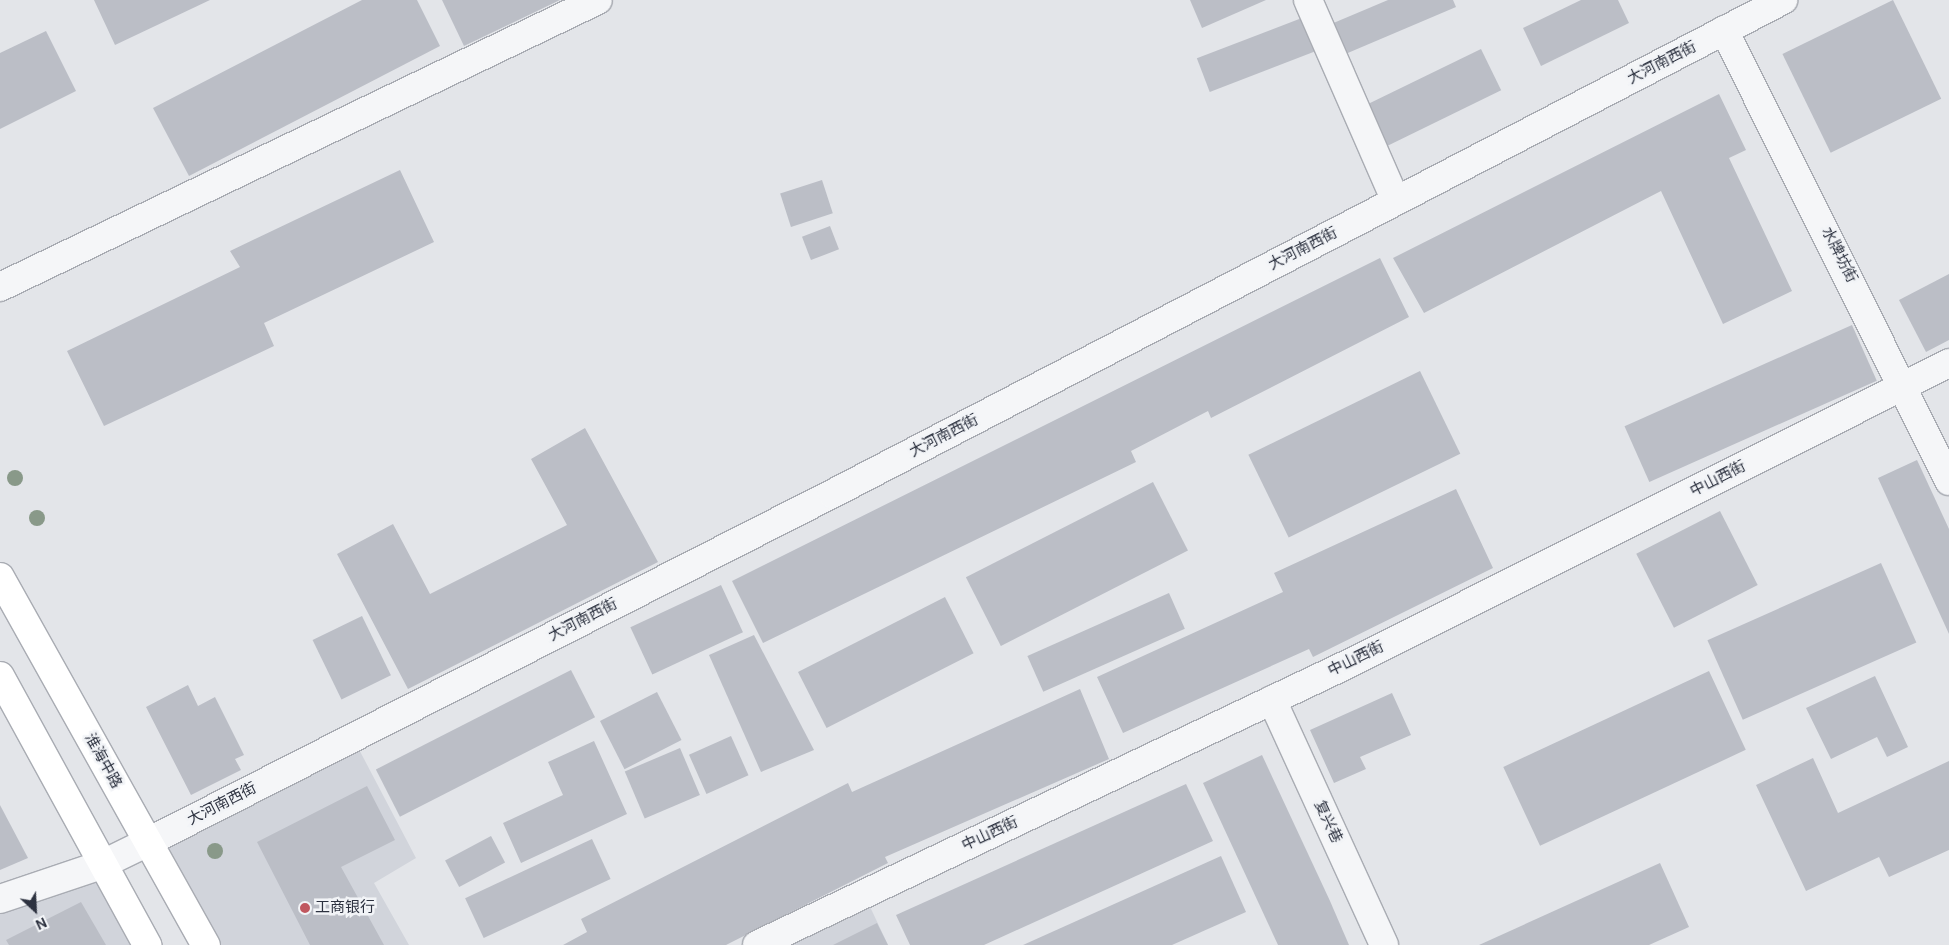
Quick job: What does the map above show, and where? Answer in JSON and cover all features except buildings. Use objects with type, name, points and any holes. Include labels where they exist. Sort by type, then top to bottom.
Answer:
[{"type":"main road","name":"淮海中路","points":[[0,577],[206,945]]},
{"type":"main road","points":[[0,676],[101,865],[147,945]]},
{"type":"street","points":[[0,287],[598,0]]},
{"type":"street","points":[[1308,0],[1396,202]]},
{"type":"street","name":"大河南西街","points":[[0,899],[101,865],[148,842],[1396,202],[1783,0]]},
{"type":"street","name":"水牌坊街","points":[[1724,30],[1905,385],[1949,481]]},
{"type":"street","name":"中山西街","points":[[757,945],[1272,700],[1949,363]]},
{"type":"street","name":"复兴巷","points":[[1272,700],[1384,945]]},
{"type":"shaded area","points":[[353,738],[416,858],[374,883],[409,945],[206,945],[148,842]]},
{"type":"shaded area","points":[[101,865],[147,945],[0,945],[0,899]]},
{"type":"shaded area","points":[[864,894],[888,945],[757,945]]},
{"type":"place","name":"工商银行","points":[[305,908]]}]
